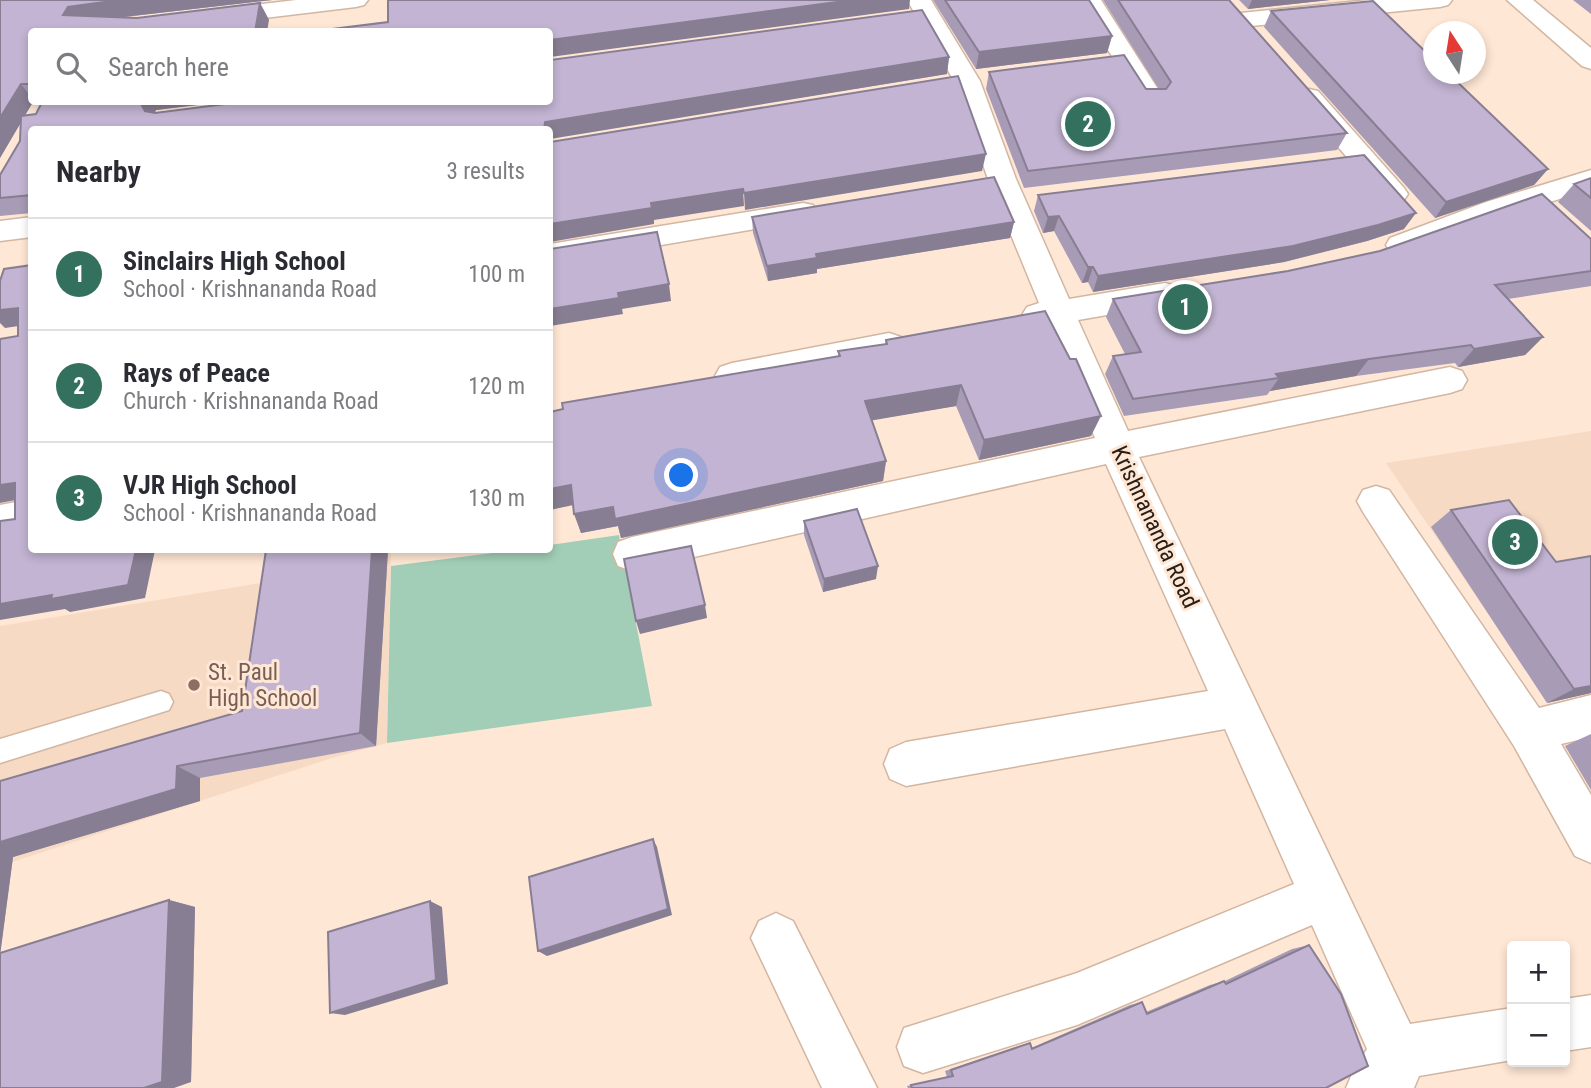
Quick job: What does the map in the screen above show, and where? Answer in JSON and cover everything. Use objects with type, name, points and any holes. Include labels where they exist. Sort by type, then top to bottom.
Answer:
[{"type":"street","points":[[196,19],[356,0]]},
{"type":"street","points":[[1090,0],[1150,97]]},
{"type":"street","points":[[1241,20],[1368,3],[1440,0]]},
{"type":"street","points":[[1519,0],[1591,61]]},
{"type":"street","points":[[1368,3],[1397,31]]},
{"type":"street","name":"Krishnananda Road","points":[[915,12],[966,82],[1007,191],[1117,447],[1323,896],[1387,1076]]},
{"type":"street","points":[[1101,64],[1127,61]]},
{"type":"street","points":[[1293,79],[1430,234]]},
{"type":"street","points":[[1325,163],[1363,158]]},
{"type":"street","points":[[1367,257],[1496,209],[1556,191]]},
{"type":"street","points":[[553,254],[824,209]]},
{"type":"street","points":[[0,231],[28,228]]},
{"type":"street","points":[[1007,321],[1196,289]]},
{"type":"street","points":[[697,383],[913,340]]},
{"type":"street","points":[[632,554],[1117,447],[1450,380]]},
{"type":"street","points":[[1376,501],[1529,731],[1591,840]]},
{"type":"street","points":[[0,521],[28,516]]},
{"type":"street","points":[[906,764],[1237,707]]},
{"type":"street","points":[[1529,731],[1591,716]]},
{"type":"street","points":[[923,1047],[1077,999],[1323,896]]},
{"type":"street","points":[[776,938],[850,1088]]},
{"type":"street","points":[[1570,1024],[1591,1021]]},
{"type":"street","points":[[1387,1076],[1507,1036]]},
{"type":"lane","points":[[0,751],[162,702]]},
{"type":"shaded area","points":[[1591,431],[1591,621],[1503,636],[1386,463]]},
{"type":"shaded area","name":"St. Paul High School","points":[[343,553],[391,553],[387,743],[332,758],[0,866],[0,626],[266,582]]},
{"type":"green space","points":[[619,535],[652,706],[387,743],[391,566],[492,553],[553,553],[553,545]]},
{"type":"building","points":[[0,0],[119,0],[68,7],[63,15],[137,18],[260,3],[256,28],[28,28],[28,84],[21,84],[0,118]]},
{"type":"building","points":[[388,0],[852,0],[553,40],[553,28],[340,28],[388,22]]},
{"type":"building","points":[[945,0],[1089,0],[1112,36],[979,52]]},
{"type":"building","points":[[1118,0],[1229,0],[1347,133],[1028,171],[989,72],[1124,55],[1146,89],[1166,89],[1171,82]]},
{"type":"building","points":[[1373,1],[1423,49],[1423,84],[1459,84],[1548,169],[1446,202],[1271,11]]},
{"type":"building","points":[[922,10],[949,57],[545,122],[544,126],[28,126],[28,195],[0,198],[0,175],[20,141],[21,116],[36,114],[40,105],[142,105],[145,111],[155,113],[218,105],[553,105],[553,60]]},
{"type":"building","points":[[958,76],[986,154],[744,193],[743,189],[651,203],[652,208],[553,224],[553,142]]},
{"type":"building","points":[[1364,155],[1416,213],[1293,246],[1098,276],[1093,267],[1088,267],[1059,216],[1048,217],[1038,195]]},
{"type":"building","points":[[994,177],[1014,222],[816,254],[817,258],[767,266],[752,217]]},
{"type":"building","points":[[1591,178],[1591,198],[1574,184]]},
{"type":"building","points":[[1542,194],[1591,239],[1591,271],[1495,285],[1543,337],[1474,349],[1471,345],[1369,359],[1276,374],[1279,378],[1133,399],[1113,356],[1141,352],[1113,299],[1288,271],[1380,251]]},
{"type":"building","points":[[657,232],[669,284],[618,293],[619,298],[553,309],[553,249]]},
{"type":"building","points":[[28,266],[28,553],[135,553],[128,585],[51,599],[52,595],[0,604],[0,521],[15,519],[15,483],[0,485],[0,339],[18,336],[18,308],[0,310],[0,281],[4,269]]},
{"type":"building","points":[[1045,311],[1070,359],[1076,359],[1101,416],[984,440],[961,385],[865,401],[886,461],[615,519],[613,507],[574,514],[571,485],[553,488],[553,411],[563,409],[562,403],[840,356],[838,351],[887,344],[886,340]]},
{"type":"building","points":[[1509,500],[1556,562],[1591,556],[1591,686],[1574,689],[1451,510]]},
{"type":"building","points":[[857,509],[878,566],[824,579],[804,521]]},
{"type":"building","points":[[691,546],[705,605],[636,621],[624,559]]},
{"type":"building","points":[[266,553],[372,553],[360,733],[177,766],[176,789],[0,842],[0,781],[242,711]]},
{"type":"building","points":[[653,839],[668,909],[538,951],[529,877]]},
{"type":"building","points":[[169,900],[162,1082],[144,1088],[0,1088],[0,953]]},
{"type":"building","points":[[430,901],[436,980],[330,1013],[328,932]]},
{"type":"building","points":[[1309,945],[1341,994],[1368,1066],[1326,1088],[912,1088],[911,1085],[953,1076],[951,1070],[1030,1043],[1032,1049],[1142,1002],[1147,1014],[1224,981],[1226,984]]},
{"type":"place","name":"Rays of Peace","points":[[1088,124]]},
{"type":"place","name":"Sinclairs High School","points":[[1185,307]]},
{"type":"place","name":"VJR High School","points":[[1515,542]]},
{"type":"place","name":"St. Paul High School","points":[[194,685]]}]
